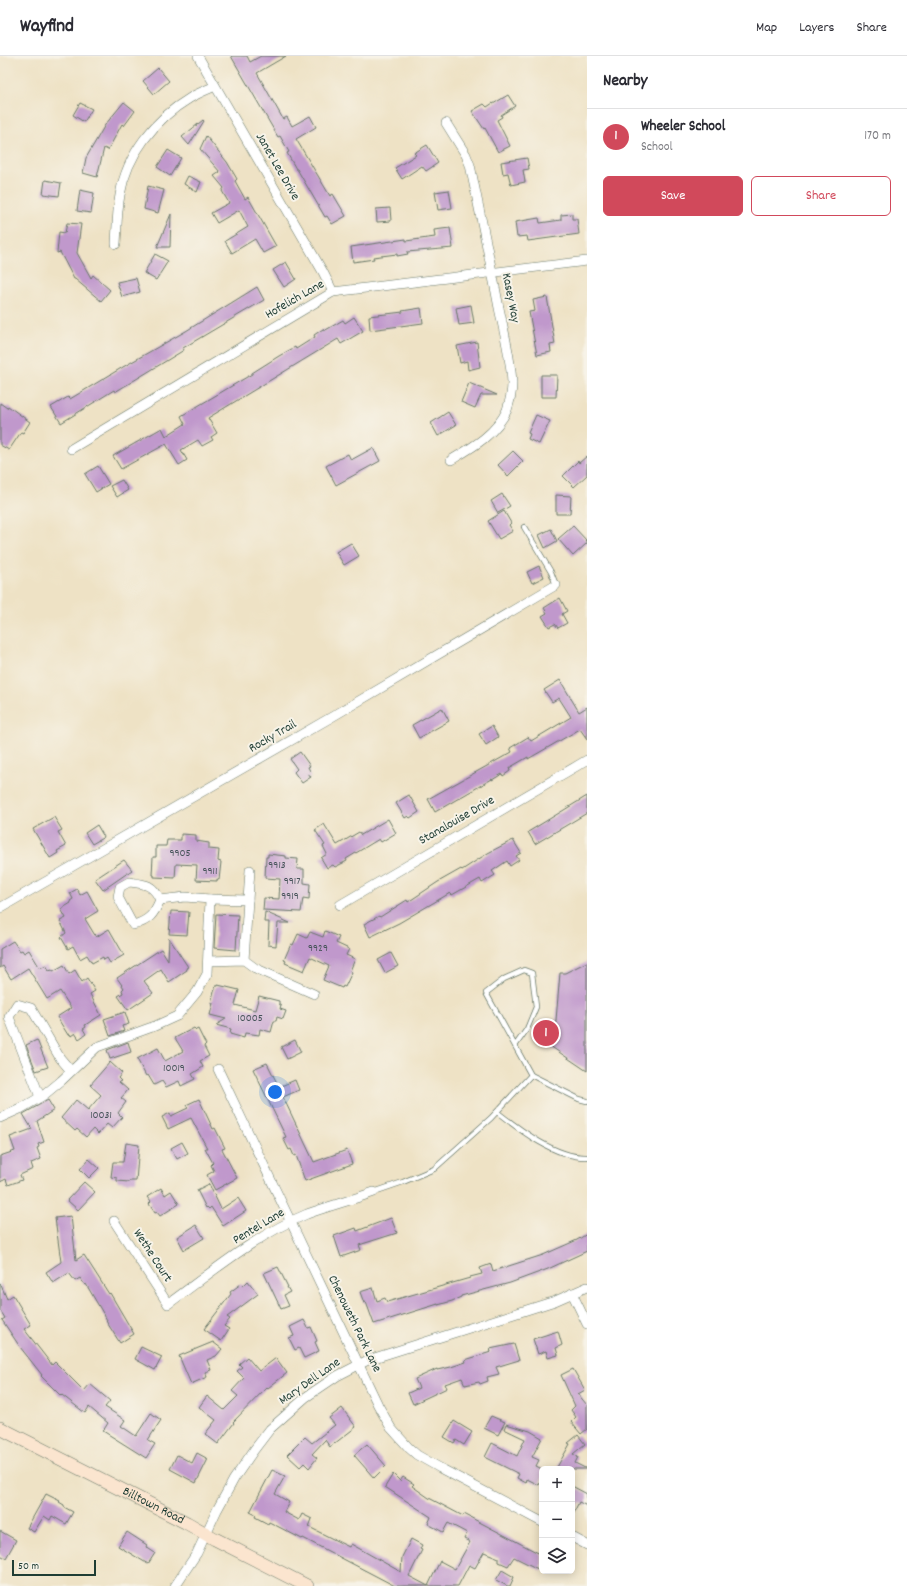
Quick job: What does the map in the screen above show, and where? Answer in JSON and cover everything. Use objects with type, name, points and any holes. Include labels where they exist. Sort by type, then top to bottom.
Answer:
[{"type":"main road","name":"Billtown Road","points":[[0,1428],[180,1519],[307,1586]]},
{"type":"street","name":"Janet Lee Drive","points":[[198,56],[323,272],[333,292]]},
{"type":"street","points":[[116,244],[120,194],[125,174],[133,156],[148,134],[169,113],[190,98],[215,86]]},
{"type":"street","name":"Kasey Way","points":[[446,123],[466,155],[470,165],[512,381],[510,400],[503,418],[488,436],[451,460]]},
{"type":"street","name":"Hofelich Lane","points":[[71,449],[333,292],[587,261]]},
{"type":"street","name":"Rocky Trail","points":[[0,908],[303,734],[556,586]]},
{"type":"street","name":"Stanalouise Drive","points":[[340,905],[587,760]]},
{"type":"street","points":[[244,960],[250,870]]},
{"type":"street","points":[[129,882],[147,885],[156,891],[160,900],[155,911],[144,922],[133,925],[118,897],[120,887],[129,882]]},
{"type":"street","points":[[160,900],[185,897],[248,900]]},
{"type":"street","points":[[0,1118],[20,1109],[40,1097],[61,1081],[97,1047],[155,1026],[177,1016],[197,992],[207,974],[210,899]]},
{"type":"street","points":[[208,961],[244,960],[255,968],[314,994]]},
{"type":"street","points":[[40,1097],[10,1017],[17,1004],[31,1008],[60,1058],[71,1071]]},
{"type":"street","name":"Chenoweth Park Lane","points":[[218,1069],[290,1223],[391,1428],[417,1455],[539,1520]]},
{"type":"street","name":"Pentel Lane","points":[[168,1304],[255,1242],[307,1215],[374,1192]]},
{"type":"street","name":"Wethe Court","points":[[114,1221],[168,1304]]},
{"type":"street","name":"Mary Dell Lane","points":[[175,1586],[197,1552],[234,1479],[254,1450],[270,1429],[306,1397],[337,1376],[393,1351],[555,1301],[587,1287]]},
{"type":"street","points":[[572,1293],[587,1324]]},
{"type":"street","points":[[574,1538],[587,1545]]},
{"type":"lane","points":[[524,527],[551,572],[556,586]]},
{"type":"lane","points":[[515,1046],[527,1029],[536,1007],[532,973],[524,970],[504,979],[486,993],[515,1046],[531,1075],[579,1099],[587,1101]]},
{"type":"lane","points":[[374,1192],[434,1169],[497,1112],[531,1075]]},
{"type":"lane","points":[[497,1112],[511,1123],[554,1149],[571,1155],[587,1157]]},
{"type":"building","points":[[231,56],[247,56],[250,62],[261,56],[286,56],[257,73],[283,119],[287,117],[292,126],[310,116],[316,127],[296,139],[330,196],[333,194],[346,216],[332,224],[327,216],[325,217],[287,153],[289,152],[280,136],[278,137]]},
{"type":"building","points":[[158,68],[169,81],[154,94],[143,81]]},
{"type":"building","points":[[508,95],[515,106],[501,115],[502,117],[497,120],[510,146],[498,152],[485,128],[484,129],[472,111],[484,104],[487,107]]},
{"type":"building","points":[[124,102],[135,111],[124,126],[122,124],[108,150],[104,148],[97,177],[83,173],[86,158],[105,125]]},
{"type":"building","points":[[80,103],[92,109],[84,122],[73,115]]},
{"type":"building","points":[[203,120],[204,121],[189,145],[182,137]]},
{"type":"building","points":[[206,136],[227,162],[237,179],[235,181],[245,199],[248,197],[276,246],[263,253],[255,239],[232,253],[225,241],[248,227],[239,210],[217,223],[211,213],[229,203],[222,191],[224,188],[214,176],[220,172],[200,149]]},
{"type":"building","points":[[427,145],[438,163],[426,171],[422,166],[402,179],[395,168],[416,155],[414,153]]},
{"type":"building","points":[[168,150],[181,158],[170,176],[157,167]]},
{"type":"building","points":[[527,158],[529,169],[523,170],[525,182],[511,185],[508,173],[503,174],[501,162]]},
{"type":"building","points":[[188,176],[201,182],[197,192],[184,184]]},
{"type":"building","points":[[45,180],[61,183],[59,196],[43,194]]},
{"type":"building","points":[[148,186],[164,190],[158,213],[144,209]]},
{"type":"building","points":[[80,190],[94,193],[91,213],[77,211]]},
{"type":"building","points":[[449,190],[452,208],[438,210],[435,192]]},
{"type":"building","points":[[390,208],[391,221],[377,222],[376,209]]},
{"type":"building","points":[[171,214],[170,247],[157,247]]},
{"type":"building","points":[[572,214],[572,219],[577,219],[579,234],[528,241],[527,236],[517,237],[515,222],[539,218],[540,223],[561,220],[561,215]]},
{"type":"building","points":[[67,223],[81,224],[77,253],[91,278],[93,275],[110,290],[101,301],[74,279],[60,252],[57,253],[59,232],[65,233]]},
{"type":"building","points":[[450,228],[453,248],[407,252],[408,254],[373,257],[374,259],[353,262],[351,247],[406,239],[406,241],[435,237],[434,230]]},
{"type":"building","points":[[155,254],[168,261],[156,280],[144,273]]},
{"type":"building","points":[[286,262],[296,279],[284,287],[273,270]]},
{"type":"building","points":[[136,278],[140,292],[122,297],[117,282]]},
{"type":"building","points":[[257,287],[264,300],[183,348],[184,350],[115,392],[114,390],[61,423],[51,407],[68,397],[70,399],[186,331]]},
{"type":"building","points":[[547,297],[555,344],[550,345],[551,352],[537,355],[529,312],[535,311],[533,300]]},
{"type":"building","points":[[471,305],[474,323],[459,325],[456,308]]},
{"type":"building","points":[[421,308],[423,323],[370,330],[369,316],[403,312],[402,311]]},
{"type":"building","points":[[354,317],[363,331],[341,344],[338,339],[208,418],[217,433],[211,437],[213,440],[202,446],[198,440],[181,450],[187,460],[179,465],[166,444],[121,469],[113,456],[162,428],[166,436],[185,424],[181,416],[252,374],[279,356],[295,347],[296,349],[315,337],[314,335],[323,329],[324,331],[343,320],[345,323]]},
{"type":"building","points":[[477,342],[480,367],[468,370],[467,361],[460,363],[457,346]]},
{"type":"building","points":[[541,375],[557,375],[556,397],[541,397]]},
{"type":"building","points":[[469,383],[497,395],[481,395],[475,408],[461,402]]},
{"type":"building","points":[[0,403],[7,408],[8,406],[30,422],[9,450],[0,445]]},
{"type":"building","points":[[448,412],[456,425],[438,436],[431,423]]},
{"type":"building","points":[[536,415],[550,421],[539,444],[528,439],[530,434],[528,433]]},
{"type":"building","points":[[373,448],[380,461],[336,485],[326,466],[348,454],[351,460]]},
{"type":"building","points":[[513,451],[523,461],[508,476],[498,465]]},
{"type":"building","points":[[587,456],[587,475],[574,487],[563,476],[578,461],[579,463]]},
{"type":"building","points":[[98,466],[109,484],[96,492],[85,474]]},
{"type":"building","points":[[122,480],[128,490],[117,497],[110,486]]},
{"type":"building","points":[[502,494],[510,506],[498,513],[491,501]]},
{"type":"building","points":[[556,495],[571,496],[570,514],[556,514]]},
{"type":"building","points":[[504,511],[511,523],[509,525],[513,531],[499,539],[488,521]]},
{"type":"building","points":[[573,526],[587,541],[587,543],[573,556],[558,539]]},
{"type":"building","points":[[551,529],[557,541],[545,548],[539,535]]},
{"type":"building","points":[[351,543],[359,556],[344,565],[336,552]]},
{"type":"building","points":[[539,566],[544,577],[532,583],[527,572]]},
{"type":"building","points":[[560,598],[567,611],[562,614],[567,623],[558,628],[555,624],[549,627],[542,616],[547,613],[544,608]]},
{"type":"building","points":[[560,680],[579,712],[587,707],[587,739],[580,729],[528,759],[528,757],[509,768],[510,771],[503,776],[502,774],[492,779],[435,812],[428,799],[512,752],[510,748],[528,737],[531,741],[571,717],[559,698],[552,702],[544,690]]},
{"type":"building","points":[[442,708],[449,721],[419,738],[412,725]]},
{"type":"building","points":[[492,726],[498,737],[486,745],[479,734]]},
{"type":"building","points":[[300,752],[310,766],[308,767],[310,771],[308,773],[311,777],[302,783],[294,772],[297,769],[290,759]]},
{"type":"building","points":[[409,795],[419,812],[410,818],[408,816],[405,818],[396,803]]},
{"type":"building","points":[[587,796],[587,813],[535,844],[528,832]]},
{"type":"building","points":[[54,817],[62,830],[58,832],[66,846],[57,851],[58,853],[50,858],[33,829]]},
{"type":"building","points":[[388,819],[396,833],[381,842],[379,839],[346,859],[347,861],[335,867],[333,865],[327,868],[321,858],[327,854],[323,846],[325,845],[315,830],[324,824],[337,845],[359,832],[361,835]]},
{"type":"building","points":[[97,825],[104,837],[92,844],[85,833]]},
{"type":"building","points":[[181,834],[196,835],[196,841],[209,843],[209,849],[219,850],[218,861],[221,862],[219,880],[196,880],[197,865],[176,864],[175,878],[154,877],[154,875],[152,875],[153,857],[156,857],[156,846],[166,846],[167,840],[181,840]]},
{"type":"building","points":[[513,840],[521,853],[516,856],[519,860],[510,866],[507,861],[492,871],[495,875],[482,883],[480,879],[452,895],[450,893],[399,923],[370,937],[364,924],[379,916],[380,917],[407,900],[408,902],[438,882],[461,869],[462,870],[488,853]]},
{"type":"building","points":[[268,854],[298,859],[297,869],[304,869],[304,883],[310,884],[309,899],[303,898],[301,912],[263,910],[264,898],[279,899],[280,879],[265,878],[266,857],[268,857]]},
{"type":"building","points":[[124,860],[132,870],[103,890],[95,879]]},
{"type":"building","points":[[77,889],[80,895],[87,891],[98,911],[85,919],[96,937],[109,929],[124,955],[110,963],[107,958],[104,960],[103,957],[92,963],[87,955],[80,959],[73,946],[68,949],[61,937],[66,933],[60,921],[66,918],[61,909],[71,903],[70,901],[73,899],[70,893]]},
{"type":"building","points":[[171,911],[189,912],[187,935],[169,934]]},
{"type":"building","points":[[265,912],[290,923],[278,923],[276,946],[268,945],[269,922],[264,922]]},
{"type":"building","points":[[216,914],[238,915],[236,950],[214,948]]},
{"type":"building","points":[[325,931],[339,937],[336,943],[349,949],[346,955],[355,959],[350,971],[352,972],[345,987],[343,986],[342,988],[323,980],[329,966],[310,957],[304,971],[285,963],[286,961],[284,960],[291,944],[293,945],[298,934],[307,938],[310,932],[323,937]]},
{"type":"building","points":[[169,938],[188,967],[186,968],[187,970],[169,982],[161,969],[144,981],[153,993],[128,1010],[118,996],[123,993],[122,990],[124,988],[117,978],[161,949],[168,960]]},
{"type":"building","points":[[13,941],[20,951],[22,950],[24,953],[29,950],[40,968],[46,965],[49,970],[52,969],[53,971],[64,965],[69,974],[75,970],[82,982],[87,978],[95,991],[90,994],[101,1015],[85,1025],[86,1027],[83,1029],[86,1034],[79,1039],[75,1033],[71,1036],[70,1034],[68,1035],[57,1017],[71,1008],[60,991],[47,999],[28,968],[11,979],[3,966],[0,968],[0,949]]},
{"type":"building","points":[[391,953],[398,966],[385,973],[378,960]]},
{"type":"building","points":[[587,962],[587,1071],[550,1046],[546,1038],[555,1032],[560,973],[565,973]]},
{"type":"building","points":[[218,985],[239,990],[235,1005],[255,1010],[259,996],[279,1001],[279,1004],[281,1005],[280,1009],[286,1011],[283,1019],[277,1017],[276,1021],[274,1021],[271,1032],[260,1029],[259,1035],[245,1033],[244,1038],[230,1034],[231,1029],[216,1025],[226,1019],[210,1015],[214,991]]},
{"type":"building","points":[[125,1012],[129,1024],[122,1026],[124,1031],[110,1036],[104,1019]]},
{"type":"building","points":[[194,1028],[196,1030],[198,1029],[206,1044],[204,1046],[209,1056],[200,1061],[203,1067],[192,1074],[195,1079],[181,1086],[179,1081],[166,1087],[162,1081],[154,1085],[148,1075],[146,1076],[137,1059],[158,1048],[165,1061],[183,1051],[175,1038]]},
{"type":"building","points":[[37,1040],[48,1067],[36,1071],[26,1045]]},
{"type":"building","points":[[295,1040],[301,1052],[287,1059],[281,1047]]},
{"type":"building","points":[[128,1042],[131,1052],[110,1059],[107,1050]]},
{"type":"building","points":[[110,1062],[122,1073],[118,1078],[121,1081],[119,1082],[128,1090],[121,1098],[126,1102],[118,1113],[122,1117],[112,1128],[107,1124],[98,1134],[93,1129],[86,1137],[77,1129],[75,1131],[61,1118],[76,1100],[88,1110],[101,1095],[90,1085]]},
{"type":"building","points":[[267,1063],[279,1087],[295,1080],[299,1090],[283,1097],[314,1162],[347,1150],[352,1164],[305,1181],[296,1155],[294,1156],[291,1149],[289,1150],[283,1138],[286,1137],[253,1069]]},
{"type":"building","points":[[199,1099],[213,1129],[215,1128],[225,1148],[222,1149],[237,1178],[215,1190],[207,1175],[214,1171],[211,1165],[213,1163],[191,1118],[168,1129],[162,1117],[170,1113],[171,1116],[188,1108],[186,1105]]},
{"type":"building","points":[[48,1100],[54,1110],[37,1121],[44,1142],[38,1144],[39,1147],[37,1148],[41,1159],[31,1163],[33,1169],[20,1175],[22,1180],[8,1185],[6,1179],[0,1182],[0,1156],[15,1151],[10,1137],[32,1129],[23,1114]]},
{"type":"building","points":[[182,1142],[188,1153],[177,1159],[171,1148]]},
{"type":"building","points":[[126,1143],[139,1145],[136,1181],[117,1181],[117,1178],[111,1177],[113,1162],[123,1162]]},
{"type":"building","points":[[89,1159],[99,1168],[89,1178],[80,1169]]},
{"type":"building","points":[[84,1182],[95,1192],[78,1210],[67,1200]]},
{"type":"building","points":[[209,1184],[221,1209],[238,1198],[246,1211],[223,1226],[211,1207],[209,1209],[207,1207],[206,1208],[197,1190]]},
{"type":"building","points":[[161,1188],[165,1195],[171,1191],[179,1204],[160,1216],[157,1212],[155,1213],[149,1204],[151,1202],[147,1197]]},
{"type":"building","points":[[71,1216],[76,1260],[84,1255],[109,1294],[110,1293],[134,1334],[120,1343],[86,1284],[85,1285],[80,1278],[75,1281],[69,1273],[53,1283],[46,1272],[61,1262],[55,1218]]},
{"type":"building","points":[[391,1218],[397,1233],[359,1245],[361,1250],[341,1257],[334,1236],[356,1228],[357,1231]]},
{"type":"building","points":[[196,1225],[204,1238],[184,1250],[177,1237]]},
{"type":"building","points":[[587,1234],[587,1251],[548,1269],[510,1283],[461,1296],[452,1301],[374,1324],[366,1302],[364,1303],[360,1292],[373,1288],[377,1301],[385,1298],[387,1302],[482,1274],[480,1268],[491,1264],[493,1271],[543,1255]]},
{"type":"building","points":[[278,1267],[290,1292],[284,1295],[289,1306],[281,1309],[264,1273]]},
{"type":"building","points":[[248,1281],[258,1294],[227,1317],[230,1319],[224,1326],[229,1329],[221,1341],[204,1329],[231,1294],[230,1292],[241,1284],[243,1286]]},
{"type":"building","points":[[0,1283],[7,1299],[13,1295],[31,1325],[24,1329],[52,1365],[55,1362],[84,1391],[90,1384],[110,1401],[105,1407],[125,1420],[121,1426],[136,1436],[151,1413],[161,1420],[148,1440],[155,1444],[146,1458],[103,1431],[108,1423],[89,1407],[85,1413],[62,1395],[61,1396],[41,1376],[42,1375],[20,1347],[2,1320],[5,1318],[0,1310]]},
{"type":"building","points":[[304,1320],[308,1328],[311,1327],[317,1341],[315,1342],[319,1351],[304,1358],[299,1348],[295,1350],[289,1338],[294,1336],[290,1327]]},
{"type":"building","points":[[558,1331],[562,1345],[556,1348],[558,1355],[548,1358],[546,1351],[538,1354],[533,1339]]},
{"type":"building","points":[[213,1342],[222,1349],[216,1356],[207,1360],[211,1370],[205,1372],[207,1377],[191,1384],[179,1356]]},
{"type":"building","points":[[514,1344],[519,1360],[496,1367],[499,1374],[487,1377],[488,1381],[480,1384],[479,1382],[465,1385],[462,1378],[445,1384],[447,1388],[413,1404],[408,1393],[419,1388],[415,1379],[437,1369],[451,1367],[466,1362],[465,1360],[491,1352],[490,1349]]},
{"type":"building","points":[[141,1347],[162,1357],[155,1370],[135,1359]]},
{"type":"building","points":[[247,1357],[259,1371],[276,1358],[287,1373],[268,1388],[267,1387],[233,1422],[234,1423],[218,1444],[205,1434],[216,1420],[199,1407],[207,1396],[224,1410],[238,1396],[232,1391],[244,1378],[237,1371],[242,1367],[239,1364]]},
{"type":"building","points":[[573,1369],[585,1390],[578,1394],[587,1405],[587,1429],[581,1434],[571,1422],[576,1417],[571,1410],[575,1406],[561,1375]]},
{"type":"building","points":[[342,1408],[356,1427],[330,1447],[325,1440],[312,1454],[317,1458],[309,1468],[304,1463],[300,1467],[287,1455],[305,1437],[312,1443],[335,1425],[329,1418]]},
{"type":"building","points":[[491,1416],[505,1422],[498,1435],[484,1428]]},
{"type":"building","points":[[454,1421],[472,1432],[464,1445],[456,1440],[454,1443],[444,1437]]},
{"type":"building","points":[[506,1424],[530,1431],[542,1438],[532,1457],[539,1460],[536,1466],[539,1468],[539,1485],[527,1479],[526,1483],[517,1478],[519,1474],[485,1457],[492,1443],[517,1456],[525,1439],[504,1429]]},
{"type":"building","points":[[578,1435],[585,1444],[573,1454],[578,1457],[575,1463],[587,1469],[575,1469],[575,1466],[558,1466],[570,1444],[568,1443]]},
{"type":"building","points":[[367,1444],[386,1466],[374,1478],[354,1455]]},
{"type":"building","points":[[197,1453],[208,1459],[196,1483],[170,1469],[177,1455],[192,1463]]},
{"type":"building","points":[[272,1470],[285,1476],[275,1494],[289,1502],[284,1512],[299,1520],[302,1514],[312,1519],[309,1527],[349,1547],[351,1544],[401,1572],[402,1557],[411,1539],[422,1545],[420,1549],[422,1550],[409,1576],[428,1586],[395,1586],[303,1538],[302,1539],[269,1522],[268,1524],[255,1517],[256,1515],[250,1512]]},
{"type":"building","points":[[393,1474],[400,1481],[403,1477],[414,1484],[412,1486],[429,1498],[463,1516],[464,1514],[539,1553],[539,1570],[514,1557],[508,1566],[499,1562],[499,1558],[484,1552],[475,1568],[469,1565],[458,1586],[428,1586],[440,1561],[455,1569],[470,1542],[464,1539],[467,1533],[448,1523],[443,1532],[428,1524],[431,1517],[385,1487]]},
{"type":"building","points":[[575,1488],[587,1494],[587,1506],[579,1502],[575,1510]]},
{"type":"building","points":[[46,1494],[60,1501],[59,1502],[64,1505],[64,1507],[73,1512],[66,1524],[52,1516],[50,1520],[44,1516],[34,1532],[27,1528]]},
{"type":"building","points":[[0,1531],[16,1540],[6,1558],[0,1555]]},
{"type":"building","points":[[127,1532],[147,1545],[146,1547],[155,1553],[148,1564],[118,1546]]},
{"type":"building","points":[[502,1570],[514,1577],[510,1586],[496,1580]]},
{"type":"place","name":"Wheeler School","points":[[546,1033]]}]
